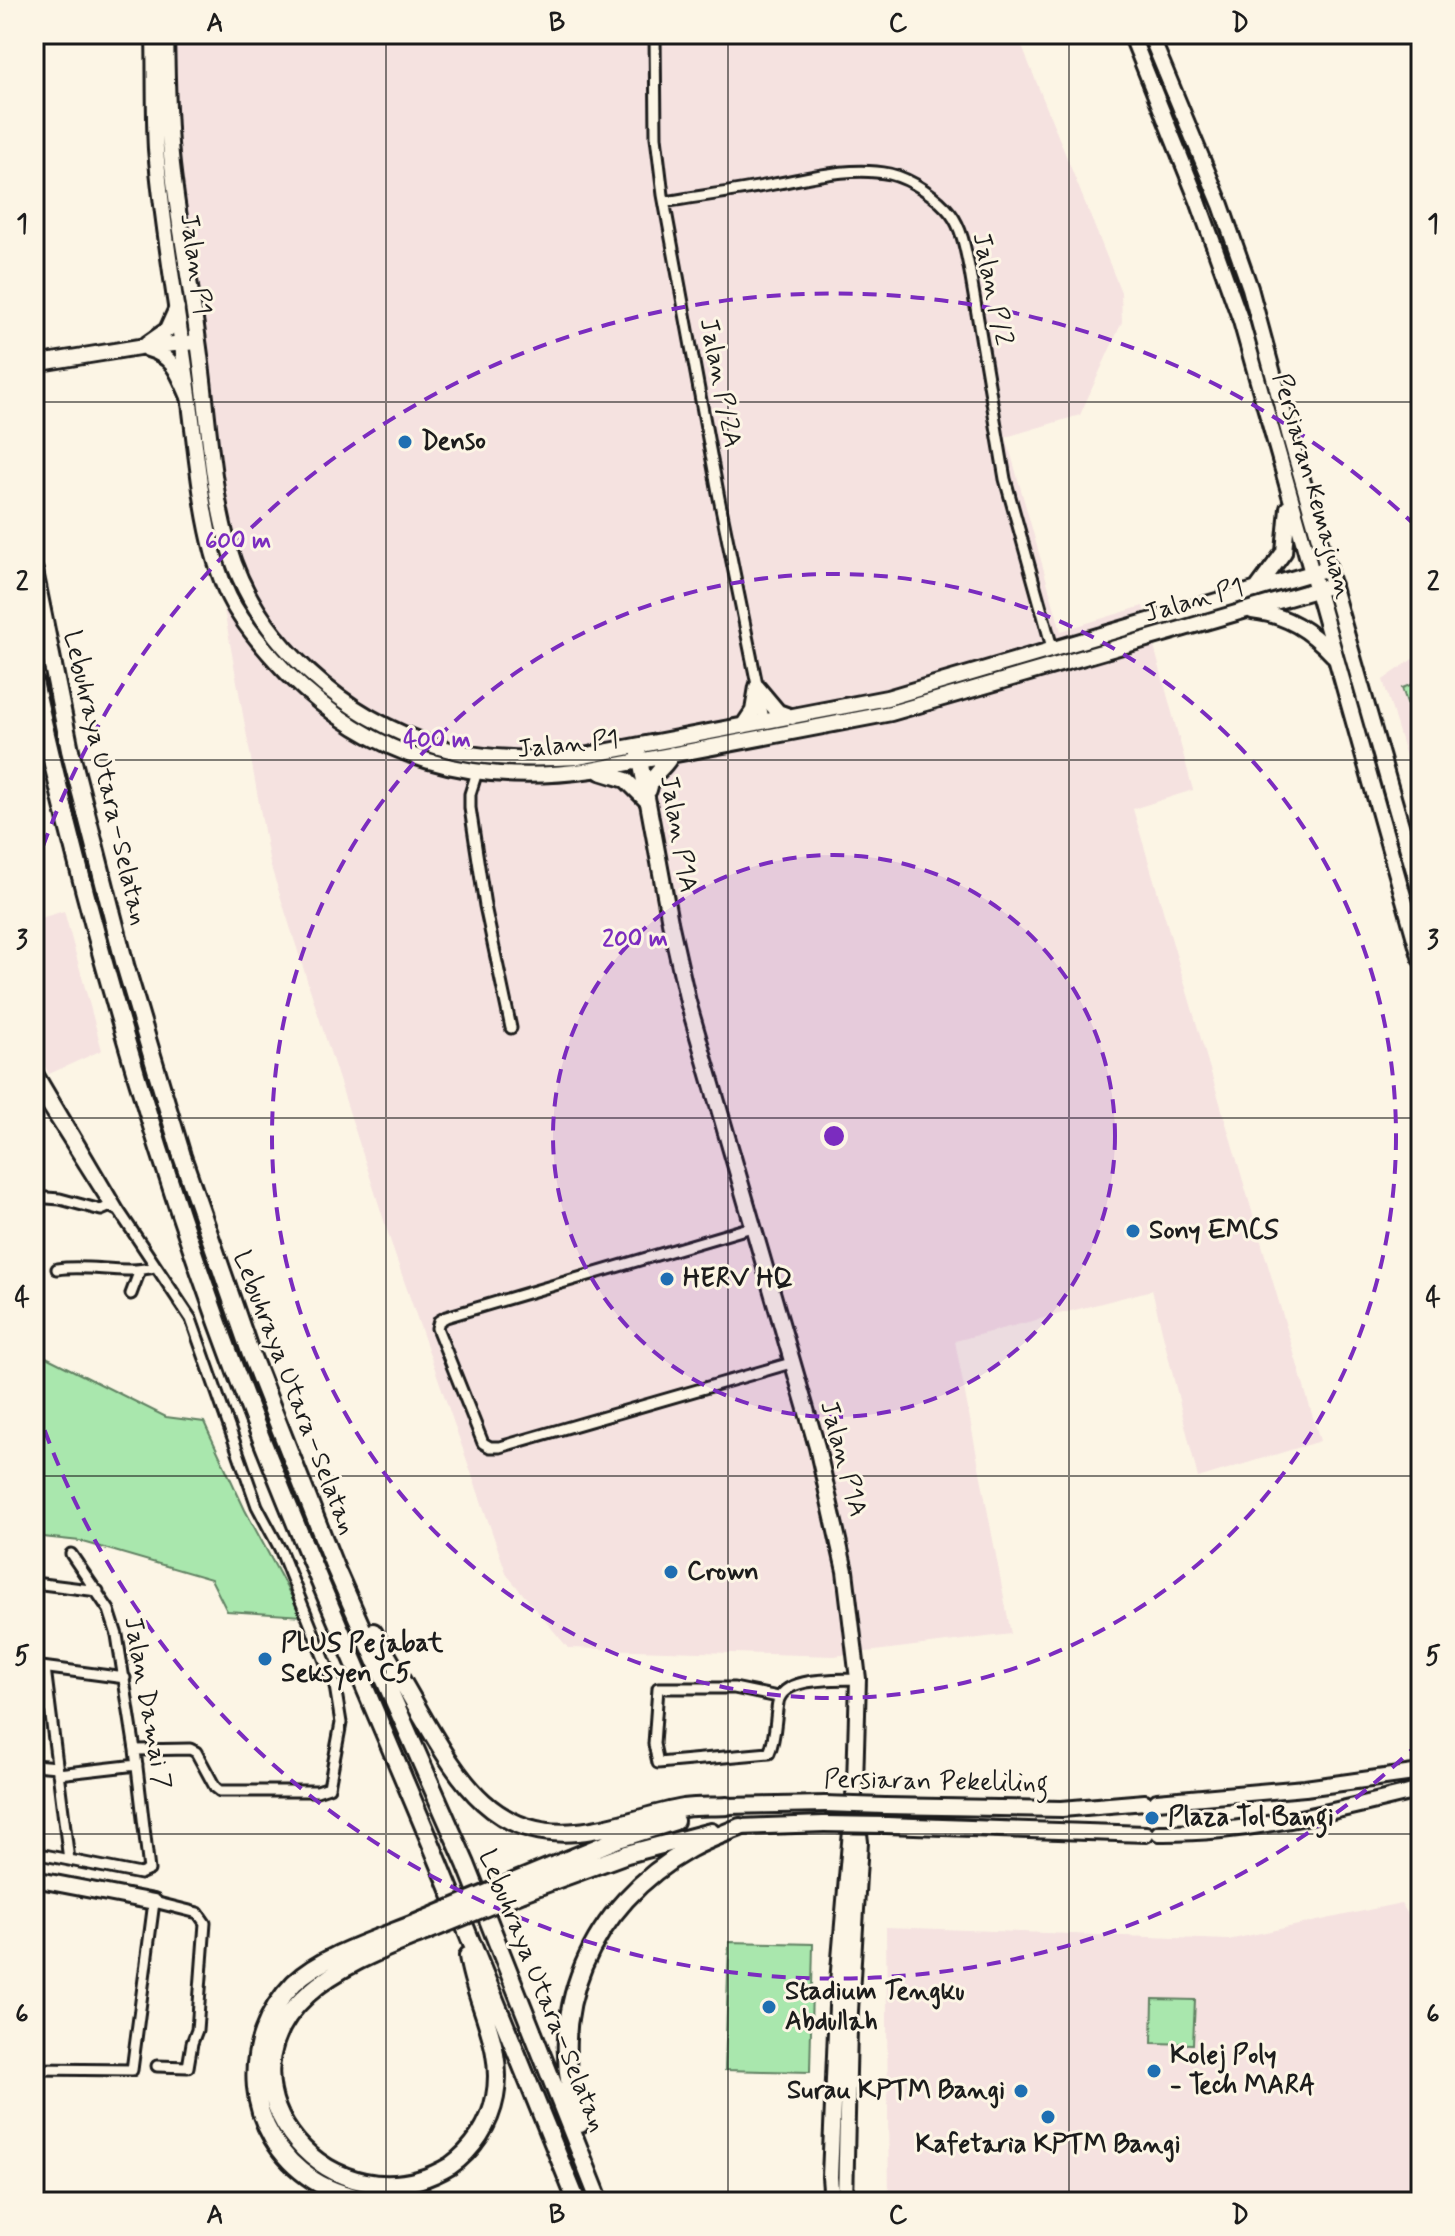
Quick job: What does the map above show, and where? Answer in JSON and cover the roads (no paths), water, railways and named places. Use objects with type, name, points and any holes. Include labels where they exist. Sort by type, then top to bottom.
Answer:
[{"type":"highway","name":"Lebuhraya Utara–Selatan","points":[[34,571],[74,765],[125,965],[182,1156],[250,1352],[334,1565],[466,1864],[600,2202]]},
{"type":"highway","name":"Lebuhraya Utara–Selatan","points":[[34,682],[110,983],[167,1177],[251,1410],[314,1570],[440,1866],[577,2202]]},
{"type":"highway","points":[[334,1565],[453,1769],[473,1795],[492,1809],[529,1827],[562,1833],[602,1829],[683,1809],[727,1806]]},
{"type":"highway","points":[[377,2202],[343,2195],[313,2180],[289,2160],[271,2137],[261,2113],[255,2085],[256,2055],[265,2025],[296,1982],[329,1961],[520,1887],[618,1839],[727,1806]]},
{"type":"highway","points":[[520,1887],[700,1834],[740,1827]]},
{"type":"highway","points":[[608,2202],[574,2105],[569,2070],[566,2039],[569,2010],[580,1974],[595,1939],[617,1908],[689,1850],[740,1827]]},
{"type":"highway","points":[[423,1927],[361,1960],[308,1994],[280,2032],[272,2057],[271,2084],[276,2110],[285,2130],[319,2165],[347,2182],[385,2187],[427,2180],[465,2154],[489,2119],[495,2097],[497,2055],[468,1958],[468,1938]]},
{"type":"main road","name":"Jalan P1","points":[[154,34],[156,146],[198,470],[213,548],[229,597],[255,637],[312,698],[356,730],[418,758],[477,772],[539,776],[592,770],[639,753],[743,726],[766,729],[792,717],[887,698],[1329,568]]},
{"type":"main road","name":"Jalan P1","points":[[166,34],[171,156],[214,468],[229,547],[239,577],[282,645],[337,695],[373,719],[441,748],[506,758],[672,754],[766,729],[891,713],[1333,585]]},
{"type":"main road","name":"Persiaran Kemajuan","points":[[1131,34],[1198,201],[1241,321],[1421,960]]},
{"type":"main road","name":"Persiaran Kemajuan","points":[[1150,34],[1221,205],[1250,288],[1361,692],[1421,896]]},
{"type":"main road","points":[[139,347],[162,335],[171,324],[177,308]]},
{"type":"main road","points":[[34,364],[139,347],[198,342]]},
{"type":"main road","points":[[139,347],[162,353],[170,359],[189,397]]},
{"type":"main road","points":[[1256,590],[1284,552],[1289,496]]},
{"type":"main road","points":[[1248,610],[1280,616],[1303,627],[1336,658]]},
{"type":"main road","points":[[757,687],[773,707],[792,717]]},
{"type":"main road","points":[[743,726],[753,711],[757,687]]},
{"type":"main road","name":"Jalan P1A","points":[[639,753],[688,1002],[833,1509],[845,1571],[858,1679],[855,1784],[838,1982],[830,2177],[832,2202]]},
{"type":"main road","points":[[648,802],[652,775],[672,754]]},
{"type":"main road","points":[[592,770],[626,780],[648,802]]},
{"type":"main road","name":"Persiaran Pekeliling","points":[[727,1806],[825,1804],[1062,1809],[1293,1789],[1421,1772]]},
{"type":"main road","points":[[845,2202],[849,2028],[860,1842],[855,1784]]},
{"type":"main road","name":"Persiaran Pekeliling","points":[[740,1827],[824,1824],[1152,1834],[1224,1832],[1256,1828],[1421,1790]]},
{"type":"main road","points":[[34,1879],[154,1902]]},
{"type":"street","name":"Jalan P/2A","points":[[655,34],[656,137],[665,202],[715,476],[766,729]]},
{"type":"street","name":"Jalan P/2","points":[[665,202],[863,171],[892,175],[907,181],[934,197],[952,215],[964,243],[970,272],[1005,479],[1057,666]]},
{"type":"street","points":[[477,772],[470,794],[470,808],[485,906],[511,1028]]},
{"type":"street","points":[[1405,902],[1421,896]]},
{"type":"street","points":[[35,1077],[115,1207],[191,1319],[257,1506],[280,1549],[335,1686],[341,1723],[329,1787],[317,1791],[220,1791],[196,1752],[190,1749],[135,1750]]},
{"type":"street","points":[[34,1197],[60,1199],[101,1210],[115,1207]]},
{"type":"street","points":[[752,1227],[446,1317],[439,1321],[437,1328],[483,1443],[490,1447],[500,1447],[791,1363]]},
{"type":"street","points":[[57,1269],[73,1266],[140,1270],[155,1267]]},
{"type":"street","points":[[131,1294],[140,1270]]},
{"type":"street","name":"Jalan Damai 7","points":[[69,1860],[140,1874],[149,1870],[125,1678],[112,1619],[98,1591],[71,1554]]},
{"type":"street","points":[[34,1583],[98,1591]]},
{"type":"street","points":[[34,1853],[69,1860],[58,1771],[39,1667],[125,1678]]},
{"type":"street","points":[[778,1697],[734,1688],[658,1688],[654,1744],[658,1763],[769,1753],[778,1697],[787,1687],[809,1682],[858,1679]]},
{"type":"street","points":[[34,1765],[58,1771],[137,1765]]},
{"type":"street","points":[[34,2069],[132,2070],[154,1902],[198,1913],[205,1923],[197,2030],[189,2064],[186,2067],[157,2066]]},
{"type":"place","name":"Denso","points":[[405,442]]},
{"type":"place","name":"Sony EMCS","points":[[1133,1231]]},
{"type":"place","name":"HERV HQ","points":[[667,1279]]},
{"type":"place","name":"Crown","points":[[671,1572]]},
{"type":"place","name":"PLUS Pejabat Seksyen C5","points":[[265,1659]]},
{"type":"place","name":"Plaza Tol Bangi","points":[[1152,1818]]},
{"type":"place","name":"Stadium Tengku Abdullah","points":[[769,2007]]},
{"type":"place","name":"Kolej Poly - Tech MARA","points":[[1154,2071]]},
{"type":"place","name":"Surau KPTM Bangi","points":[[1021,2091]]},
{"type":"place","name":"Kafetaria KPTM Bangi","points":[[1048,2117]]}]
